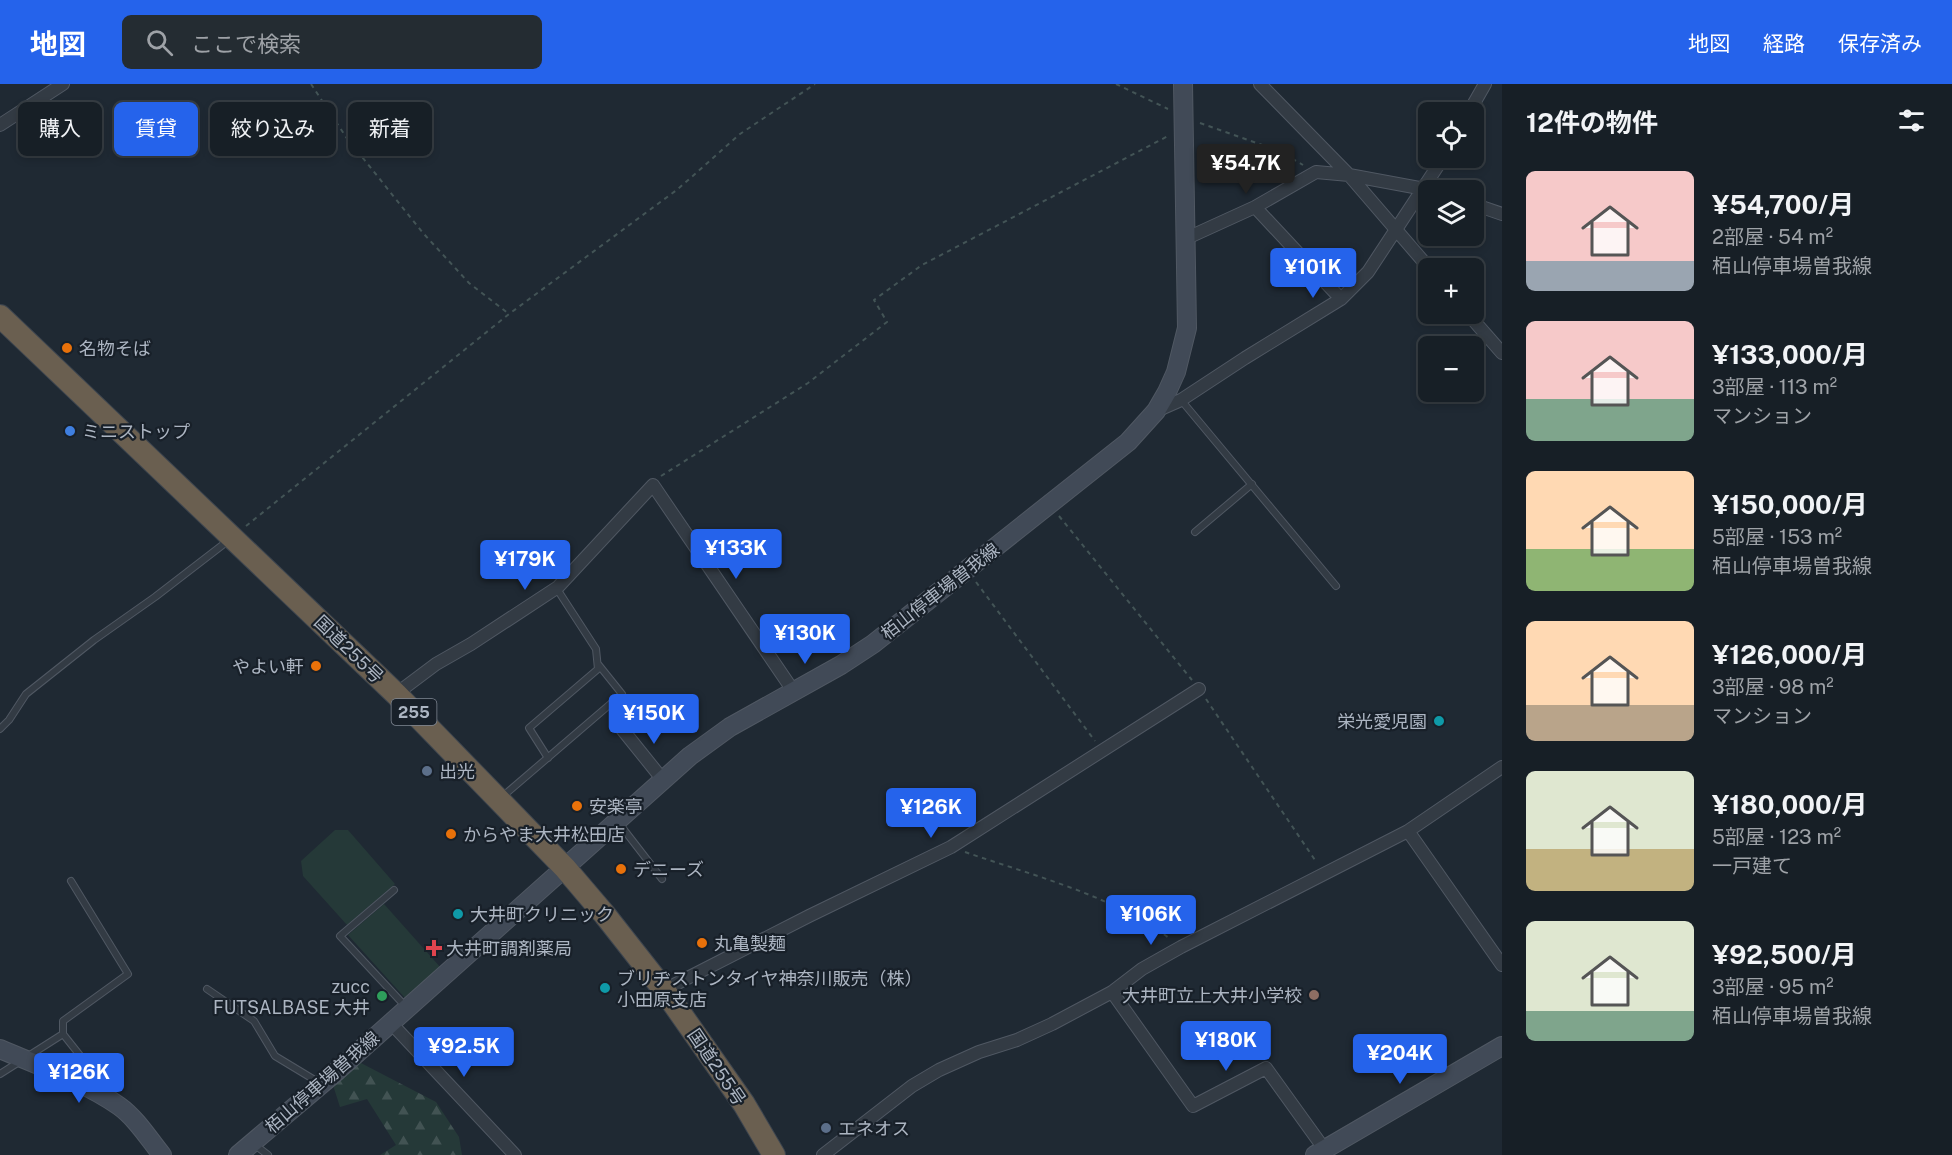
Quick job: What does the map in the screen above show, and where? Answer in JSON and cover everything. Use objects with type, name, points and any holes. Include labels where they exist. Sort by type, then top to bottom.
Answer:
[{"type":"highway","name":"国道255号","points":[[0,316],[396,694],[565,868],[606,915],[664,990],[744,1104],[774,1155]]},
{"type":"main road","name":"栢山停車場曽我線","points":[[238,1155],[708,741],[873,644],[1128,442],[1156,411],[1176,372],[1187,328],[1183,84]]},
{"type":"main road","points":[[1320,1152],[1502,1046]]},
{"type":"main road","points":[[0,1049],[81,1085],[120,1106],[162,1155]]},
{"type":"street","points":[[0,125],[63,84]]},
{"type":"street","points":[[1260,84],[1349,175],[1420,258]]},
{"type":"street","points":[[1475,102],[1485,84]]},
{"type":"street","points":[[1187,238],[1255,207],[1316,172],[1349,175],[1418,187]]},
{"type":"street","points":[[1156,411],[1182,400],[1341,299],[1368,272],[1395,230],[1418,201]]},
{"type":"street","points":[[1255,207],[1341,299]]},
{"type":"street","points":[[1484,208],[1502,214]]},
{"type":"street","points":[[1477,324],[1502,353]]},
{"type":"street","points":[[396,694],[436,664],[471,645],[557,589],[652,484],[794,692]]},
{"type":"street","points":[[664,990],[951,847],[1199,689]]},
{"type":"street","points":[[622,729],[663,780]]},
{"type":"street","points":[[823,1155],[912,1086],[939,1070],[979,1052],[1017,1040],[1112,992],[1142,969],[1181,947],[1408,831],[1502,767]]},
{"type":"street","points":[[1408,831],[1502,965]]},
{"type":"street","points":[[1112,992],[1193,1106],[1266,1068],[1320,1152]]},
{"type":"street","points":[[390,1022],[515,1155]]},
{"type":"lane","points":[[1182,400],[1336,586]]},
{"type":"lane","points":[[1195,532],[1252,484]]},
{"type":"lane","points":[[0,729],[9,720],[26,694],[232,537]]},
{"type":"lane","points":[[499,799],[622,694],[598,666],[596,649],[557,589]]},
{"type":"lane","points":[[548,758],[529,728],[598,666]]},
{"type":"lane","points":[[617,820],[662,879]]},
{"type":"lane","points":[[71,881],[128,974],[63,1021],[63,1034],[120,1106]]},
{"type":"lane","points":[[394,890],[340,936],[407,1007]]},
{"type":"lane","points":[[207,989],[254,1021],[275,1056],[321,1084]]},
{"type":"lane","points":[[0,1074],[63,1034]]},
{"type":"lane","points":[[252,1143],[268,1155]]},
{"type":"path","points":[[311,84],[346,137],[423,233],[469,283],[509,314]]},
{"type":"path","points":[[232,537],[509,314],[678,189],[740,135],[815,84]]},
{"type":"path","points":[[1116,84],[1184,122],[1279,151],[1316,172]]},
{"type":"path","points":[[652,484],[658,477],[808,383],[887,322],[874,300],[922,265],[1184,122]]},
{"type":"path","points":[[968,570],[1102,750]]},
{"type":"path","points":[[951,847],[1087,894],[1148,923],[1181,947]]},
{"type":"green space","points":[[335,830],[348,830],[395,884],[347,925],[303,876],[301,861]]},
{"type":"green space","points":[[384,904],[441,968],[406,999],[348,935]]},
{"type":"green space","points":[[357,1061],[436,1102],[459,1137],[462,1155],[380,1155],[396,1145],[367,1099],[340,1107],[333,1085]]},
{"type":"place","name":"名物そば","points":[[67,348]]},
{"type":"place","name":"ミニストップ","points":[[70,431]]},
{"type":"place","name":"やよい軒","points":[[316,666]]},
{"type":"place","name":"栄光愛児園","points":[[1439,721]]},
{"type":"place","name":"出光","points":[[427,771]]},
{"type":"place","name":"安楽亭","points":[[577,806]]},
{"type":"place","name":"からやま大井松田店","points":[[451,834]]},
{"type":"place","name":"デニーズ","points":[[621,869]]},
{"type":"place","name":"大井町クリニック","points":[[458,914]]},
{"type":"place","name":"丸亀製麺","points":[[702,943]]},
{"type":"place","name":"大井町調剤薬局","points":[[434,948]]},
{"type":"place","name":"ブリヂストンタイヤ神奈川販売（株） 小田原支店","points":[[605,988]]},
{"type":"place","name":"大井町立上大井小学校","points":[[1314,995]]},
{"type":"place","name":"zucc FUTSALBASE 大井","points":[[382,996]]},
{"type":"place","name":"エネオス","points":[[826,1128]]}]
